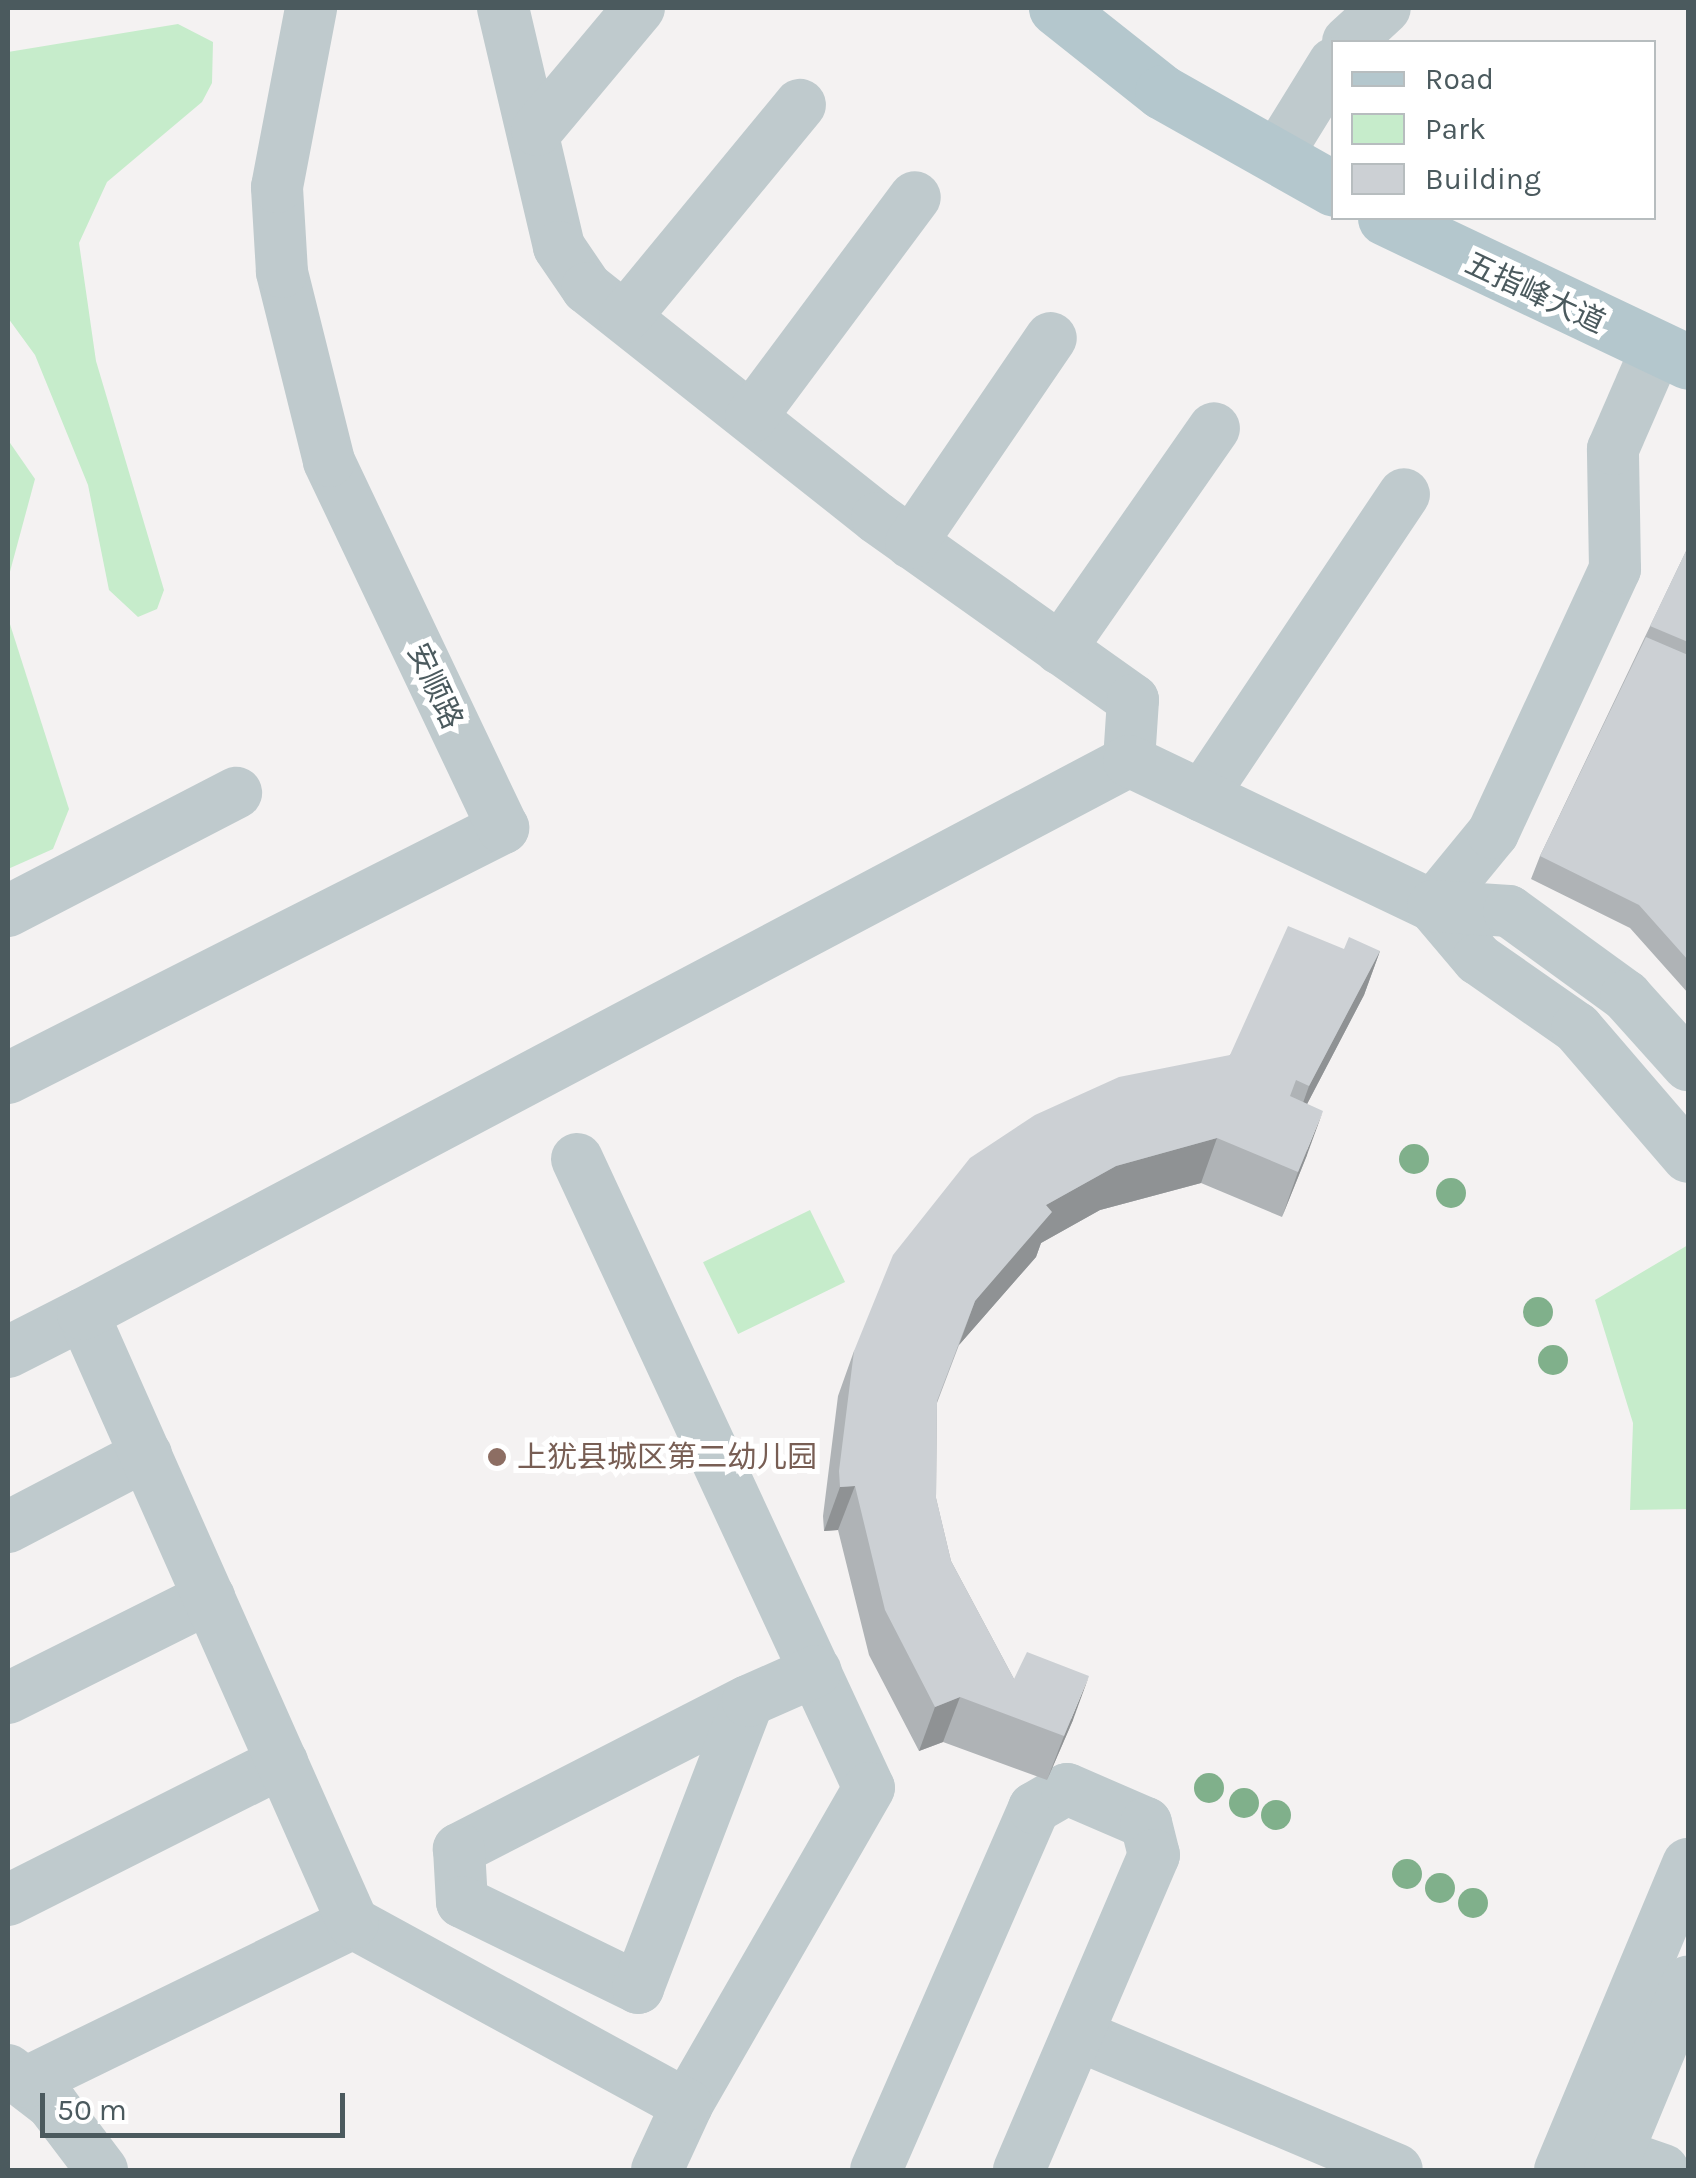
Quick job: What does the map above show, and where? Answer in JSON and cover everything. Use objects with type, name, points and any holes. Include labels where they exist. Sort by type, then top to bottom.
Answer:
[{"type":"main road","points":[[1056,8],[1162,92],[1331,187]]},
{"type":"main road","name":"五指峰大道","points":[[1389,220],[1673,355]]},
{"type":"street","name":"安顺路","points":[[8,1078],[503,828],[328,461],[282,272],[277,187],[311,8]]},
{"type":"street","points":[[503,8],[537,130],[559,247],[587,288],[911,543],[1133,700],[1129,760]]},
{"type":"street","points":[[537,130],[639,8]]},
{"type":"street","points":[[1350,40],[1385,8]]},
{"type":"street","points":[[1276,157],[1331,69]]},
{"type":"street","points":[[625,318],[800,105]]},
{"type":"street","points":[[750,417],[915,197]]},
{"type":"street","points":[[911,543],[1051,338]]},
{"type":"street","points":[[1433,906],[1493,833],[1615,569],[1612,449],[1673,355]]},
{"type":"street","points":[[1060,650],[1214,428]]},
{"type":"street","points":[[1202,796],[1404,494]]},
{"type":"street","points":[[1129,760],[1433,906],[1509,912],[1600,975],[1688,1065]]},
{"type":"street","points":[[8,1352],[1129,760]]},
{"type":"street","points":[[8,911],[236,794]]},
{"type":"street","points":[[1433,906],[1478,960],[1562,1017],[1688,1156]]},
{"type":"street","points":[[1562,1017],[1600,975]]},
{"type":"street","points":[[578,1160],[869,1788],[687,2105],[658,2170]]},
{"type":"street","points":[[83,1314],[353,1923],[687,2105]]},
{"type":"street","points":[[8,1527],[146,1455]]},
{"type":"street","points":[[8,1698],[209,1598]]},
{"type":"street","points":[[748,1701],[638,1988],[462,1902],[459,1849],[748,1701],[816,1670]]},
{"type":"street","points":[[8,1900],[282,1762]]},
{"type":"street","points":[[876,2170],[1034,1808],[1067,1789],[1146,1824],[1154,1855],[1018,2170]]},
{"type":"street","points":[[1560,2170],[1688,1864]]},
{"type":"street","points":[[102,2170],[18,2076],[353,1923]]},
{"type":"street","points":[[1630,2165],[1688,1982]]},
{"type":"street","points":[[1078,2035],[1397,2170]]},
{"type":"green space","points":[[178,24],[213,42],[212,83],[202,102],[107,182],[79,243],[96,361],[164,590],[157,609],[138,617],[109,590],[88,485],[35,355],[8,318],[8,52]]},
{"type":"green space","points":[[8,440],[35,479],[8,579]]},
{"type":"green space","points":[[8,618],[69,809],[53,849],[8,869]]},
{"type":"green space","points":[[810,1210],[845,1282],[738,1334],[703,1262]]},
{"type":"green space","points":[[1688,1245],[1688,1509],[1630,1510],[1633,1423],[1595,1300]]},
{"type":"building","points":[[1688,547],[1688,642],[1650,626]]},
{"type":"building","points":[[1646,637],[1688,655],[1688,960],[1639,905],[1540,856]]},
{"type":"building","points":[[1288,926],[1344,949],[1349,937],[1380,951],[1309,1086],[1296,1080],[1290,1096],[1323,1111],[1298,1172],[1217,1138],[1116,1166],[1046,1205],[1052,1212],[975,1301],[937,1401],[936,1498],[951,1561],[1014,1679],[1027,1652],[1089,1676],[1064,1736],[960,1697],[935,1707],[885,1610],[855,1486],[840,1487],[854,1351],[893,1255],[970,1158],[1035,1115],[1119,1077],[1230,1055]]},
{"type":"place","name":"上犹县城区第二幼儿园","points":[[497,1457]]}]
